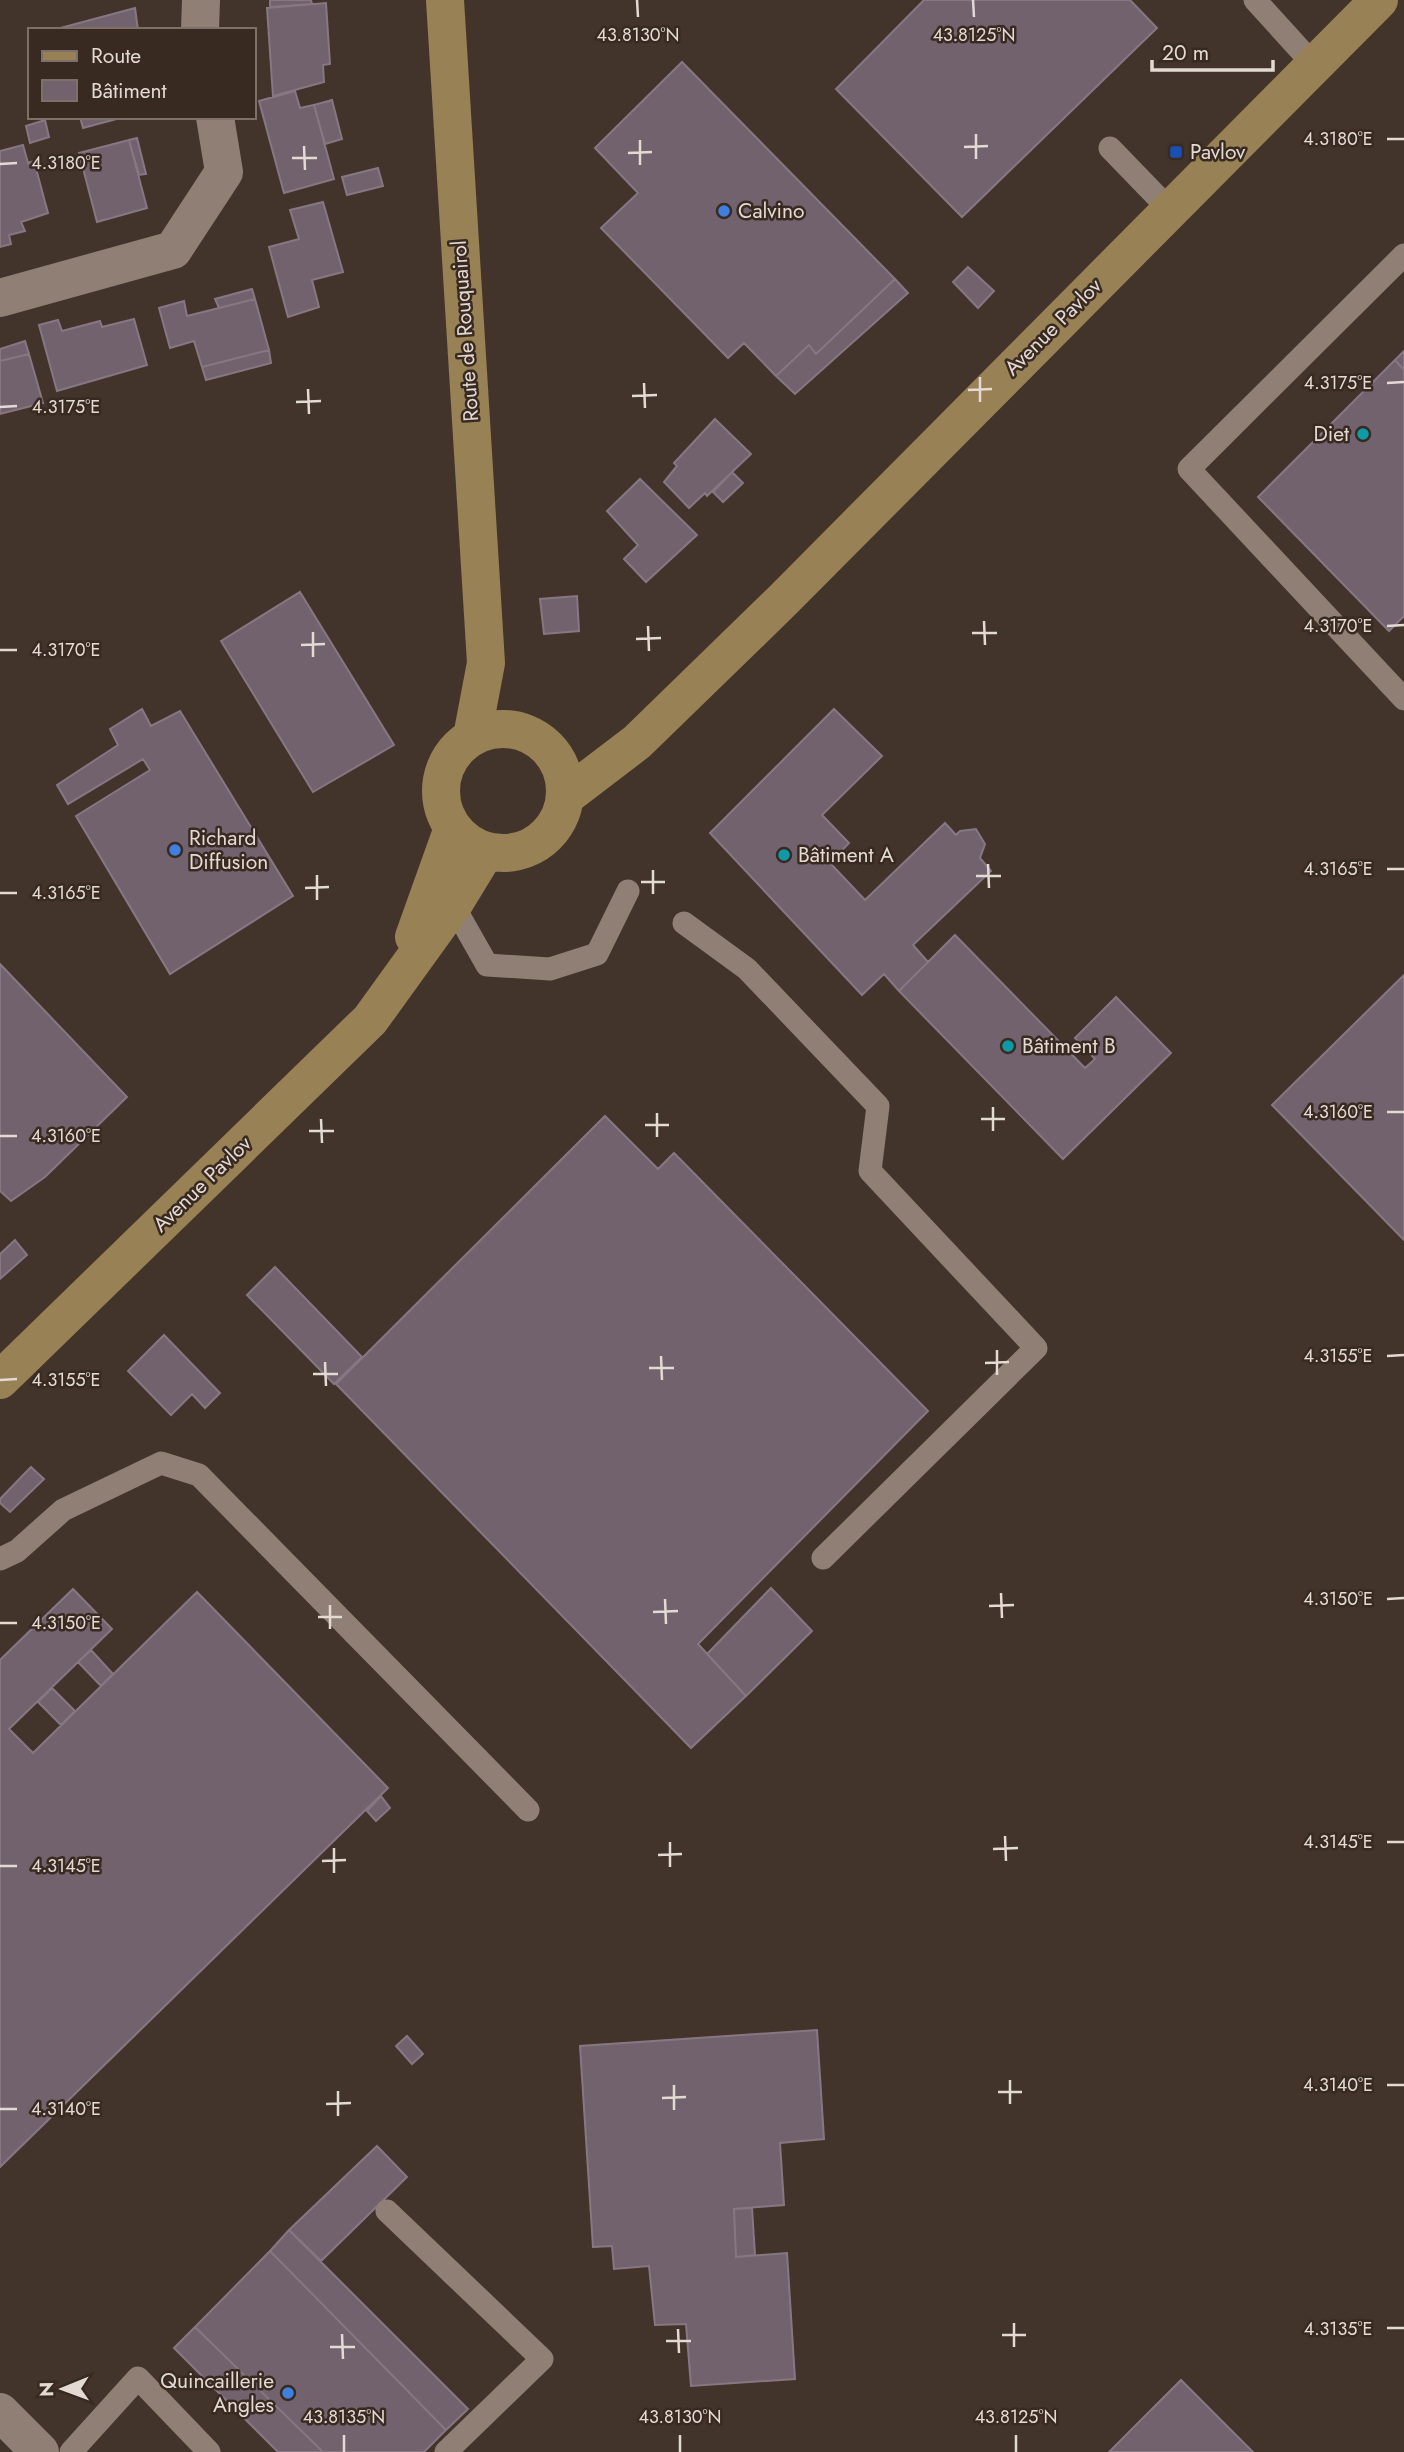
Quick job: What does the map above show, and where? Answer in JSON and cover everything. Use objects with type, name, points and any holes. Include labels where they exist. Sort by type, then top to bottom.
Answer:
[{"type":"street","points":[[200,28],[201,0]]},
{"type":"street","name":"Route de Rouquairol","points":[[445,0],[486,663],[472,737]]},
{"type":"street","name":"Avenue Pavlov","points":[[561,779],[637,741],[784,599],[1379,0]]},
{"type":"street","points":[[0,299],[173,250],[224,172],[215,119]]},
{"type":"street","name":"Route de Rouquairol","points":[[486,663],[530,735]]},
{"type":"street","points":[[491,729],[510,729],[530,735],[546,746],[561,779],[561,814],[541,841],[523,850],[505,853],[486,851],[467,842],[453,828],[443,810],[443,778],[456,750],[472,737],[491,729]]},
{"type":"street","name":"Avenue Pavlov","points":[[397,982],[453,828]]},
{"type":"street","name":"Avenue Pavlov","points":[[0,1380],[370,1020],[453,905],[486,851]]},
{"type":"street","points":[[0,2412],[40,2452]]},
{"type":"lane","points":[[1255,0],[1314,65]]},
{"type":"lane","points":[[1110,148],[1169,209]]},
{"type":"lane","points":[[1404,255],[1189,469],[1404,699]]},
{"type":"lane","points":[[453,905],[487,965],[550,969],[597,954],[628,891]]},
{"type":"lane","points":[[684,923],[747,969],[878,1106],[870,1171],[1036,1348],[823,1559]]},
{"type":"lane","points":[[0,1559],[17,1551],[63,1510],[161,1463],[199,1475],[528,1810]]},
{"type":"lane","points":[[387,2211],[542,2359],[446,2452]]},
{"type":"lane","points":[[71,2452],[138,2378],[209,2452]]},
{"type":"building","points":[[270,0],[311,0],[312,4],[270,7]]},
{"type":"building","points":[[924,0],[1130,0],[1157,28],[962,217],[836,89]]},
{"type":"building","points":[[326,3],[330,64],[323,65],[324,82],[273,96],[267,8]]},
{"type":"building","points":[[135,8],[138,28],[60,28]]},
{"type":"building","name":"Calvino","points":[[682,62],[895,279],[816,354],[809,345],[776,376],[744,343],[728,358],[601,228],[638,193],[595,148]]},
{"type":"building","points":[[295,91],[300,108],[314,105],[334,179],[284,193],[259,101]]},
{"type":"building","points":[[332,100],[342,139],[325,144],[314,105]]},
{"type":"building","points":[[81,119],[117,119],[83,128]]},
{"type":"building","points":[[45,120],[49,137],[30,143],[26,126]]},
{"type":"building","points":[[137,138],[146,174],[139,175],[129,140]]},
{"type":"building","points":[[129,140],[147,208],[97,222],[79,153]]},
{"type":"building","points":[[23,145],[28,163],[34,161],[48,213],[21,222],[25,231],[9,235],[11,244],[0,247],[0,151]]},
{"type":"building","points":[[378,168],[383,186],[347,195],[342,177]]},
{"type":"building","points":[[323,202],[343,272],[312,280],[319,307],[288,317],[269,247],[299,239],[290,210]]},
{"type":"building","points":[[968,267],[994,291],[978,308],[953,282]]},
{"type":"building","points":[[895,279],[908,293],[795,394],[776,376],[809,345],[816,354]]},
{"type":"building","points":[[252,289],[255,299],[219,308],[215,299]]},
{"type":"building","points":[[255,299],[269,350],[202,367],[194,341],[170,348],[159,308],[184,301],[187,316]]},
{"type":"building","points":[[134,319],[147,365],[57,391],[39,325],[58,320],[62,331],[100,321],[102,327]]},
{"type":"building","points":[[25,341],[29,354],[0,361],[0,349]]},
{"type":"building","points":[[269,350],[271,363],[206,380],[202,367]]},
{"type":"building","points":[[1404,351],[1404,370],[1395,360]]},
{"type":"building","points":[[29,354],[43,403],[0,414],[0,361]]},
{"type":"building","name":"Diet","points":[[1395,360],[1404,370],[1404,616],[1389,631],[1258,497]]},
{"type":"building","points":[[715,419],[751,454],[707,496],[705,493],[689,508],[664,482],[677,466],[674,463]]},
{"type":"building","points":[[732,472],[743,483],[723,502],[713,492]]},
{"type":"building","points":[[640,479],[697,535],[646,582],[624,559],[638,545],[607,511]]},
{"type":"building","points":[[300,592],[394,745],[313,792],[221,641]]},
{"type":"building","points":[[577,596],[579,631],[544,634],[540,599]]},
{"type":"building","points":[[142,709],[151,726],[180,711],[293,896],[170,974],[76,816],[150,770],[143,759],[68,804],[57,785],[118,745],[110,729]]},
{"type":"building","name":"Bâtiment A","points":[[834,709],[882,756],[822,815],[849,843],[830,863],[865,900],[945,823],[956,835],[960,831],[976,829],[985,844],[980,858],[991,871],[913,945],[928,962],[899,991],[884,974],[862,995],[710,833]]},
{"type":"building","name":"Bâtiment B","points":[[955,935],[1085,1068],[1095,1059],[1075,1038],[1116,997],[1171,1053],[1063,1159],[899,991]]},
{"type":"building","points":[[0,964],[127,1097],[45,1177],[11,1201],[0,1191]]},
{"type":"building","points":[[1404,975],[1404,1240],[1272,1105]]},
{"type":"building","points":[[605,1116],[658,1169],[674,1153],[928,1411],[698,1644],[746,1696],[691,1748],[336,1384]]},
{"type":"building","points":[[15,1240],[27,1255],[0,1279],[0,1254]]},
{"type":"building","points":[[275,1267],[362,1357],[334,1384],[247,1295]]},
{"type":"building","points":[[164,1335],[220,1393],[205,1408],[192,1394],[171,1415],[128,1371]]},
{"type":"building","points":[[31,1467],[44,1479],[10,1512],[0,1503],[0,1499]]},
{"type":"building","points":[[771,1588],[812,1631],[746,1696],[707,1654]]},
{"type":"building","points":[[73,1589],[112,1629],[9,1729],[33,1753],[197,1592],[388,1788],[0,2167],[0,1660]]},
{"type":"building","points":[[91,1650],[113,1674],[101,1686],[78,1662]]},
{"type":"building","points":[[52,1688],[75,1711],[61,1725],[38,1702]]},
{"type":"building","points":[[381,1796],[390,1808],[376,1821],[367,1811]]},
{"type":"building","points":[[817,2030],[824,2139],[780,2143],[784,2205],[734,2209],[736,2257],[787,2253],[795,2379],[691,2386],[686,2324],[655,2325],[649,2266],[614,2269],[612,2246],[593,2247],[580,2046]]},
{"type":"building","points":[[407,2036],[423,2054],[412,2064],[396,2046]]},
{"type":"building","points":[[377,2146],[407,2177],[321,2261],[289,2230]]},
{"type":"building","points":[[752,2208],[755,2255],[736,2257],[734,2209]]},
{"type":"building","points":[[289,2230],[468,2409],[446,2430],[270,2251]]},
{"type":"building","points":[[270,2251],[446,2430],[424,2452],[323,2452],[195,2327]]},
{"type":"building","points":[[195,2327],[323,2452],[278,2452],[174,2348]]},
{"type":"building","points":[[1181,2380],[1253,2452],[1109,2452]]},
{"type":"place","name":"Pavlov","points":[[1176,152]]},
{"type":"place","name":"Calvino","points":[[724,211]]},
{"type":"place","name":"Diet","points":[[1363,434]]},
{"type":"place","name":"Richard Diffusion","points":[[175,850]]},
{"type":"place","name":"Bâtiment A","points":[[784,855]]},
{"type":"place","name":"Bâtiment B","points":[[1008,1046]]},
{"type":"place","name":"Quincaillerie Angles","points":[[288,2393]]}]
